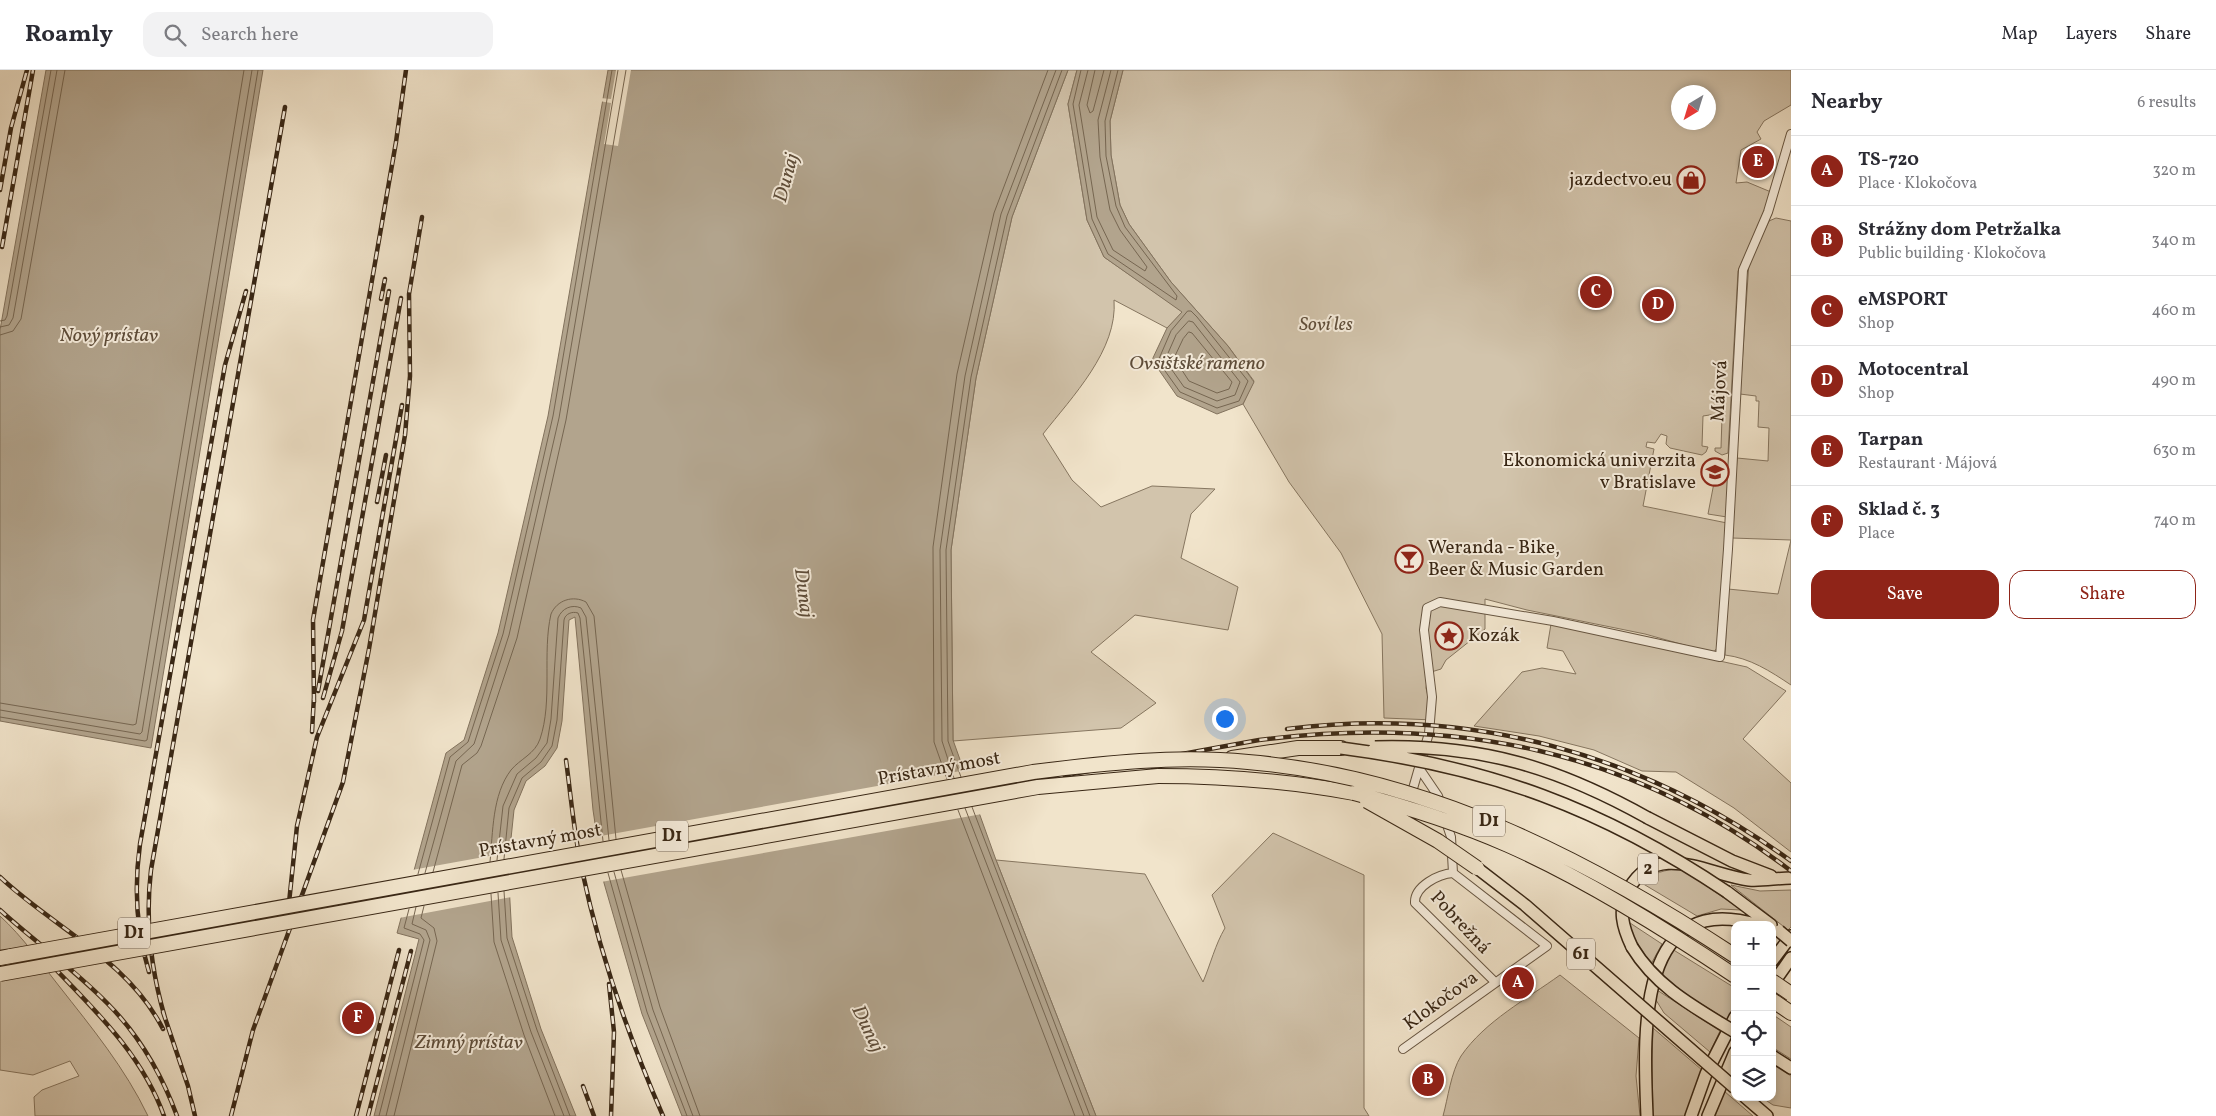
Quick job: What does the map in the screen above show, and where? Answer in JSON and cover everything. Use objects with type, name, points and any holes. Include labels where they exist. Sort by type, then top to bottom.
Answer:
[{"type":"highway","points":[[1216,760],[1298,748],[1341,748]]},
{"type":"highway","name":"Prístavný most","points":[[0,958],[986,780],[1088,765],[1156,760],[1216,760]]},
{"type":"highway","name":"D1","points":[[1216,760],[1283,765],[1358,779],[1473,814],[1515,832],[1609,880],[1731,954]]},
{"type":"highway","name":"Prístavný most","points":[[0,974],[1013,791],[1090,781],[1158,776],[1238,777],[1310,785],[1354,793]]},
{"type":"highway","points":[[1354,793],[1438,841],[1477,868]]},
{"type":"highway","name":"D1","points":[[1354,793],[1424,813],[1510,846],[1600,893],[1731,974]]},
{"type":"highway","points":[[1776,984],[1791,994]]},
{"type":"highway","points":[[1776,1003],[1791,1013]]},
{"type":"main road","points":[[1341,748],[1422,746],[1479,752],[1504,757],[1582,783],[1746,868],[1787,878]]},
{"type":"main road","points":[[1341,748],[1416,759],[1452,767],[1526,789],[1569,805],[1611,823],[1671,856],[1727,892],[1765,921]]},
{"type":"main road","name":"2","points":[[1731,1029],[1663,986],[1644,966],[1632,947],[1623,923],[1622,907],[1629,888],[1646,870],[1672,862],[1746,879],[1787,878]]},
{"type":"main road","name":"61","points":[[1477,868],[1525,905],[1731,1085]]},
{"type":"main road","points":[[1647,1116],[1648,1017],[1657,966],[1678,936],[1701,922],[1729,917],[1744,921]]},
{"type":"main road","points":[[1776,930],[1791,941]]},
{"type":"main road","points":[[1776,956],[1791,936]]},
{"type":"main road","points":[[1776,979],[1791,958]]},
{"type":"main road","points":[[1691,1116],[1706,1074],[1731,1025]]},
{"type":"main road","points":[[1708,1116],[1733,1056]]},
{"type":"main road","points":[[1776,1059],[1791,1068]]},
{"type":"main road","points":[[1750,1101],[1769,1116]]},
{"type":"street","name":"Májová","points":[[1419,768],[1429,734],[1432,697],[1424,630],[1427,608],[1440,602],[1553,621],[1720,657],[1728,549],[1743,270],[1768,212],[1791,134]]},
{"type":"street","points":[[1412,792],[1419,768]]},
{"type":"street","points":[[1419,768],[1438,796],[1450,837],[1453,873]]},
{"type":"street","name":"Klokočova","points":[[1403,1049],[1547,946],[1453,873]]},
{"type":"street","name":"Pobrežná","points":[[1453,873],[1442,874],[1419,889],[1415,903],[1495,982]]},
{"type":"green space","points":[[1068,70],[1077,70],[1068,104],[1087,220],[1104,257],[1183,312],[1167,328],[1114,300],[1113,319],[1109,337],[1101,355],[1079,389],[1043,434],[1072,480],[1101,507],[1152,486],[1215,489],[1191,514],[1181,558],[1238,587],[1228,630],[1135,615],[1091,652],[1156,703],[1121,728],[953,741],[951,550],[976,378],[1012,217]]},
{"type":"green space","name":"Soví les","points":[[1123,70],[1791,70],[1791,105],[1764,121],[1757,132],[1761,139],[1741,150],[1736,183],[1747,182],[1771,192],[1758,228],[1738,271],[1728,453],[1722,455],[1715,451],[1715,448],[1721,448],[1722,417],[1716,416],[1716,414],[1703,416],[1702,446],[1708,447],[1702,455],[1670,448],[1666,444],[1667,436],[1661,434],[1655,443],[1647,442],[1646,447],[1654,449],[1643,506],[1727,523],[1717,648],[1713,653],[1645,634],[1527,610],[1485,599],[1485,629],[1446,660],[1441,669],[1428,673],[1426,688],[1434,720],[1384,718],[1382,634],[1341,553],[1289,482],[1243,404],[1254,381],[1228,346],[1171,282],[1129,224],[1120,205],[1111,155],[1110,121]]},
{"type":"green space","points":[[1776,218],[1791,221],[1791,540],[1732,538],[1737,458],[1768,461],[1769,428],[1758,427],[1759,401],[1756,401],[1756,396],[1740,394],[1749,262],[1769,221]]},
{"type":"green space","points":[[1718,462],[1729,466],[1727,517],[1708,514]]},
{"type":"green space","points":[[1791,540],[1791,685],[1751,662],[1725,655],[1728,589],[1778,594]]},
{"type":"green space","points":[[1551,624],[1747,667],[1786,691],[1743,739],[1791,783],[1791,852],[1734,808],[1676,772],[1642,771],[1594,750],[1539,736],[1474,726],[1522,672],[1542,668],[1576,674],[1563,651],[1547,648]]},
{"type":"green space","points":[[1273,833],[1364,875],[1364,1108],[1369,1116],[1096,1116],[996,860],[1145,874],[1203,982],[1225,928],[1212,895]]},
{"type":"green space","points":[[1681,868],[1741,910],[1721,909],[1697,916],[1640,882],[1659,872]]},
{"type":"green space","points":[[1731,885],[1760,891],[1791,890],[1791,927],[1788,930]]},
{"type":"green space","points":[[0,916],[31,950],[96,1033],[129,1081],[148,1116],[35,1116],[34,1097],[42,1090],[79,1076],[70,1061],[33,1075],[0,1070]]},
{"type":"green space","points":[[1627,921],[1662,944],[1651,964],[1631,933]]},
{"type":"green space","points":[[1672,949],[1731,986],[1731,1014],[1727,1020],[1679,990],[1660,973]]},
{"type":"green space","points":[[1560,975],[1639,1038],[1636,1076],[1640,1116],[1443,1116],[1450,1085],[1458,1062],[1471,1043],[1507,1011]]},
{"type":"green space","points":[[1657,990],[1720,1031],[1710,1052],[1664,1013],[1656,1000]]},
{"type":"green space","points":[[1776,1017],[1791,1027],[1791,1059],[1776,1050]]},
{"type":"green space","points":[[1653,1028],[1702,1070],[1685,1116],[1653,1116]]},
{"type":"green space","points":[[1776,1067],[1791,1076],[1791,1108],[1773,1105],[1767,1101],[1776,1101]]},
{"type":"green space","points":[[1724,1091],[1731,1097],[1731,1101],[1736,1101],[1753,1116],[1715,1116]]},
{"type":"water","name":"Nový prístav","points":[[46,70],[263,70],[151,748],[0,721],[0,330]]},
{"type":"water","points":[[608,70],[1068,70],[1012,217],[976,378],[951,550],[953,740],[996,860],[1096,1116],[682,1116],[642,1014],[604,883],[593,810],[575,617],[569,620],[562,721],[557,748],[545,766],[526,781],[514,810],[508,867],[512,937],[541,1029],[576,1116],[374,1116],[419,939],[397,933],[446,753],[464,740],[498,633],[548,416]]},
{"type":"water","name":"Ovsištské rameno","points":[[1077,70],[1123,70],[1110,121],[1111,155],[1120,205],[1129,224],[1171,282],[1228,346],[1254,382],[1243,404],[1217,414],[1177,396],[1152,360],[1167,328],[1182,312],[1104,257],[1087,220],[1068,104]]},
{"type":"pier","points":[[616,70],[631,70],[618,146],[604,144],[611,103],[599,101],[600,98],[611,99]]},
{"type":"pier","points":[[966,770],[982,814],[601,882],[595,837]]},
{"type":"pier","points":[[512,852],[512,897],[399,918],[412,870]]},
{"type":"railway","points":[[0,190],[11,128],[27,70]]},
{"type":"railway","points":[[2,247],[33,70]]},
{"type":"railway","points":[[314,702],[313,620],[396,142],[406,70]]},
{"type":"railway","points":[[165,1018],[156,982],[150,945],[149,889],[151,870],[285,107]]},
{"type":"railway","points":[[231,1116],[253,1030],[343,782],[369,649],[405,435],[410,376],[409,294],[422,217]]},
{"type":"railway","points":[[381,299],[385,279]]},
{"type":"railway","points":[[149,972],[141,940],[137,908],[140,844],[225,365],[246,291]]},
{"type":"railway","points":[[318,691],[389,291]]},
{"type":"railway","points":[[323,698],[342,631],[401,298]]},
{"type":"railway","points":[[287,922],[297,826],[317,737],[364,620],[402,405]]},
{"type":"railway","points":[[377,502],[386,455]]},
{"type":"railway","points":[[312,732],[314,696]]},
{"type":"railway","points":[[1287,729],[1355,724],[1422,725],[1488,732],[1552,746],[1614,766],[1675,792],[1734,823],[1791,861]]},
{"type":"railway","points":[[0,969],[1259,740],[1331,733],[1402,733],[1471,739],[1539,751],[1605,770],[1669,796],[1731,830],[1791,871]]},
{"type":"railway","points":[[566,760],[579,856],[597,932],[627,1026],[663,1116]]},
{"type":"railway","points":[[0,877],[21,896],[89,946],[110,964],[130,983],[148,1005],[163,1029]]},
{"type":"railway","points":[[0,910],[81,979],[118,1015],[148,1056],[164,1085],[177,1116]]},
{"type":"railway","points":[[356,1116],[399,950]]},
{"type":"railway","points":[[368,1116],[411,951]]},
{"type":"railway","points":[[43,956],[95,1011],[128,1050],[142,1070],[164,1116]]},
{"type":"railway","points":[[609,984],[614,1032],[611,1116]]},
{"type":"railway","points":[[163,1012],[188,1086],[195,1116]]},
{"type":"railway","points":[[583,1086],[594,1116]]},
{"type":"place","name":"Tarpan","points":[[1758,162]]},
{"type":"place","name":"jazdectvo.eu","points":[[1691,180]]},
{"type":"place","name":"eMSPORT","points":[[1596,292]]},
{"type":"place","name":"Motocentral","points":[[1658,305]]},
{"type":"place","name":"Ekonomická univerzita v Bratislave","points":[[1715,472]]},
{"type":"place","name":"Weranda - Bike, Beer & Music Garden","points":[[1409,559]]},
{"type":"place","name":"Kozák","points":[[1449,636]]},
{"type":"place","name":"TS-720","points":[[1518,983]]},
{"type":"place","name":"Sklad č. 3","points":[[358,1018]]},
{"type":"place","name":"Strážny dom Petržalka","points":[[1428,1080]]},
{"type":"water label","name":"Dunaj","points":[[787,178]]},
{"type":"water label","name":"Dunaj","points":[[803,593]]},
{"type":"water label","name":"Dunaj","points":[[867,1029]]},
{"type":"water label","name":"Zimný prístav","points":[[469,1043]]}]
